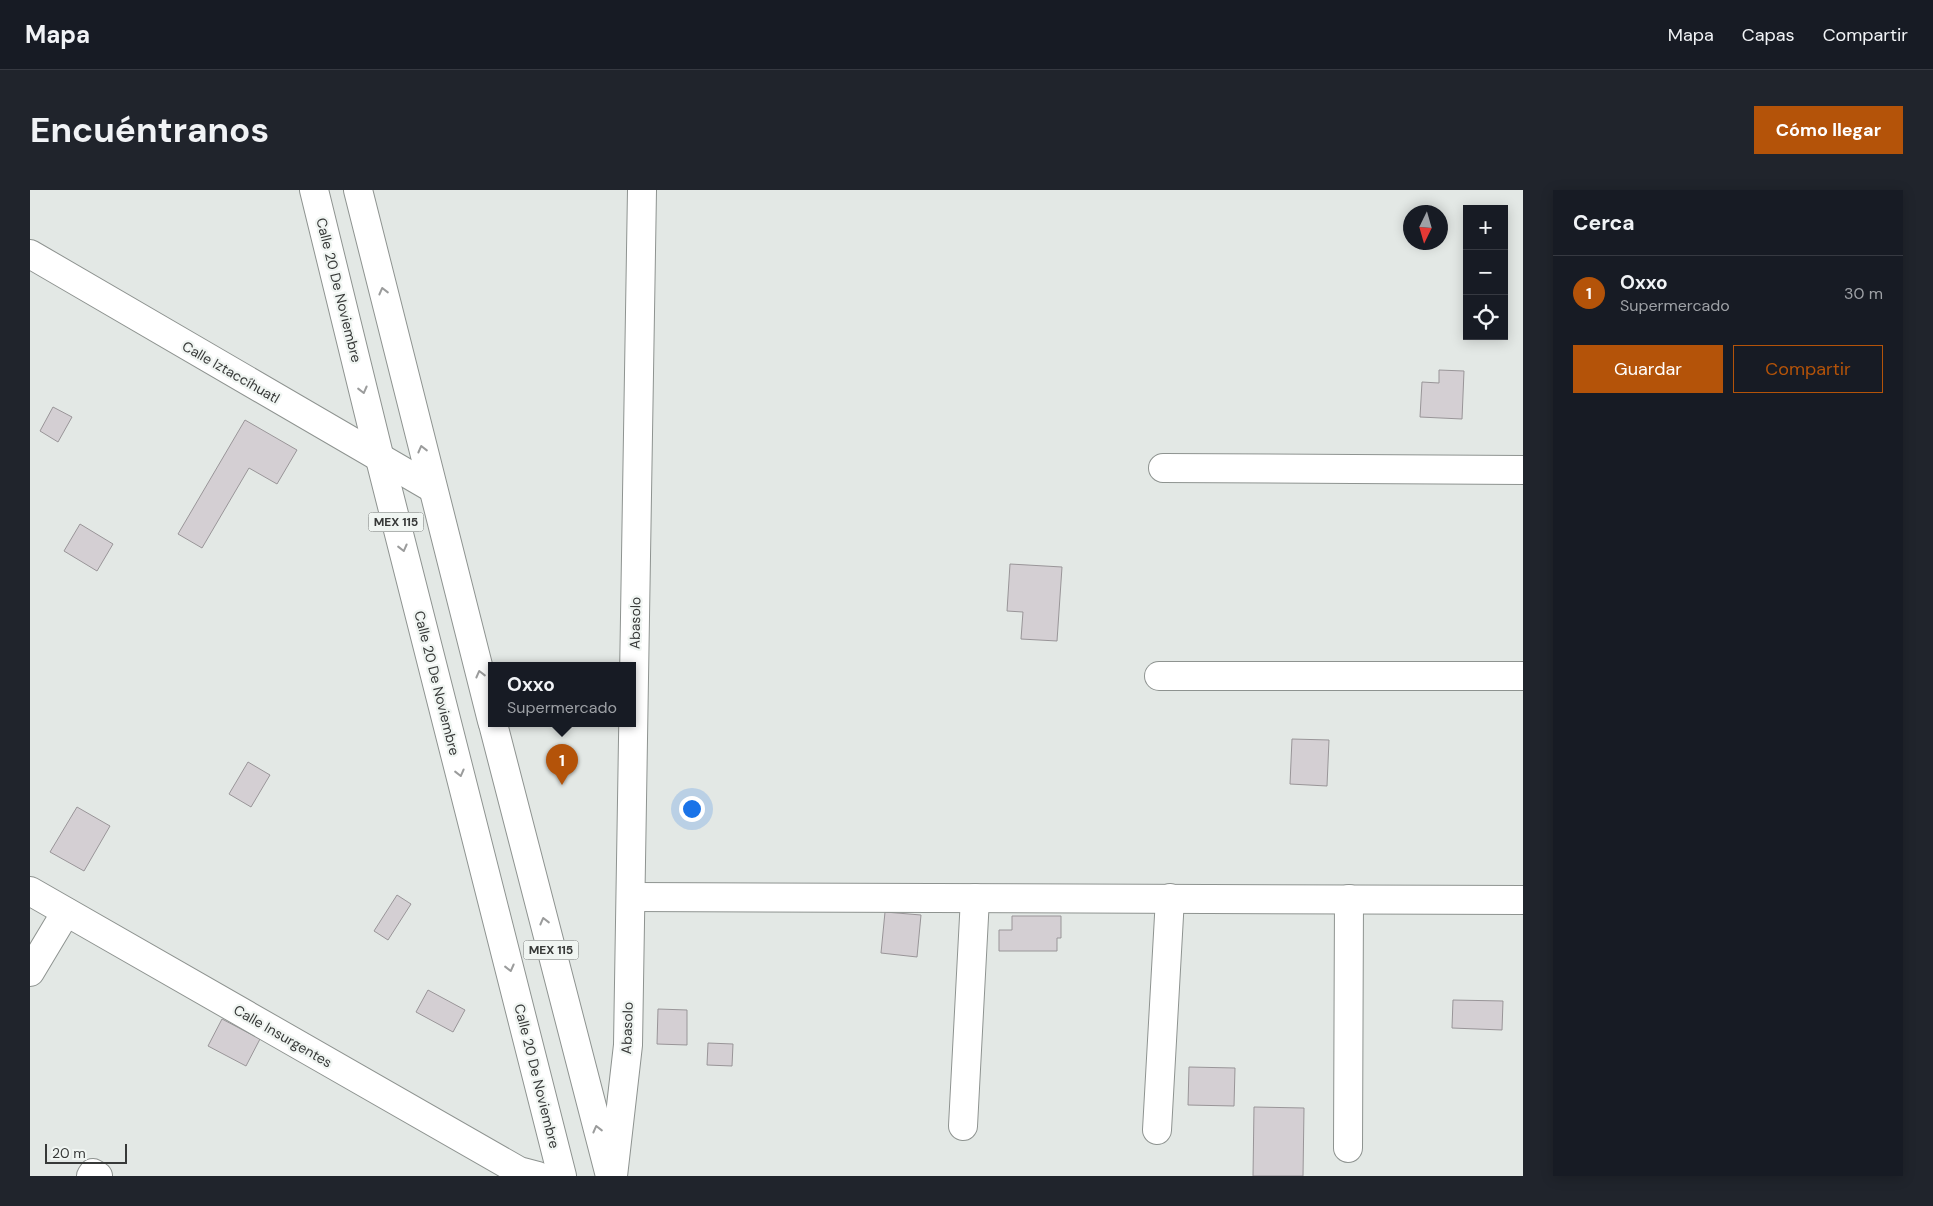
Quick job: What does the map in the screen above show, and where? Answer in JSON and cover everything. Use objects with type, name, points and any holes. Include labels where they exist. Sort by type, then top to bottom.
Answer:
[{"type":"street","name":"Calle 20 De Noviembre","points":[[314,190],[380,459],[562,1176]]},
{"type":"street","name":"MEX 115","points":[[358,190],[488,706]]},
{"type":"street","name":"Abasolo","points":[[635,662],[642,190]]},
{"type":"street","name":"Calle Iztaccíhuatl","points":[[30,254],[432,488]]},
{"type":"street","points":[[1163,468],[1523,470]]},
{"type":"street","points":[[1159,676],[1523,676]]},
{"type":"street","name":"MEX 115","points":[[493,727],[611,1176]]},
{"type":"street","name":"Abasolo","points":[[611,1176],[628,1045],[634,727]]},
{"type":"street","name":"Calle Insurgentes","points":[[30,891],[519,1171],[538,1176]]},
{"type":"street","points":[[631,897],[1523,900]]},
{"type":"street","points":[[963,1126],[976,898]]},
{"type":"street","points":[[1157,1130],[1170,898]]},
{"type":"street","points":[[1348,1148],[1349,899]]},
{"type":"street","points":[[30,972],[66,912]]},
{"type":"street","points":[[91,1176],[93,1173],[98,1176]]},
{"type":"building","points":[[1439,370],[1464,371],[1462,419],[1420,417],[1422,382],[1439,383]]},
{"type":"building","points":[[53,407],[72,417],[58,442],[40,431]]},
{"type":"building","points":[[245,420],[297,450],[277,484],[249,468],[202,548],[178,534]]},
{"type":"building","points":[[80,524],[113,544],[97,571],[64,551]]},
{"type":"building","points":[[1010,564],[1062,567],[1057,641],[1021,639],[1023,612],[1007,611]]},
{"type":"building","points":[[1292,739],[1329,740],[1327,786],[1290,784]]},
{"type":"building","points":[[248,762],[270,775],[251,807],[229,794]]},
{"type":"building","points":[[77,807],[110,826],[84,871],[50,852]]},
{"type":"building","points":[[397,895],[411,904],[388,940],[374,931]]},
{"type":"building","points":[[885,912],[921,915],[917,957],[881,953]]},
{"type":"building","points":[[1012,916],[1061,916],[1061,938],[1057,938],[1057,951],[999,951],[999,930],[1012,930]]},
{"type":"building","points":[[428,990],[465,1010],[453,1032],[416,1012]]},
{"type":"building","points":[[1453,1000],[1503,1001],[1502,1030],[1452,1028]]},
{"type":"building","points":[[658,1009],[687,1010],[687,1045],[657,1044]]},
{"type":"building","points":[[222,1019],[260,1039],[246,1066],[208,1046]]},
{"type":"building","points":[[708,1043],[733,1044],[732,1066],[707,1065]]},
{"type":"building","points":[[1189,1067],[1235,1068],[1234,1106],[1188,1105]]},
{"type":"building","points":[[1254,1107],[1304,1108],[1303,1176],[1253,1176]]},
{"type":"place","name":"Oxxo","points":[[562,785]]}]
